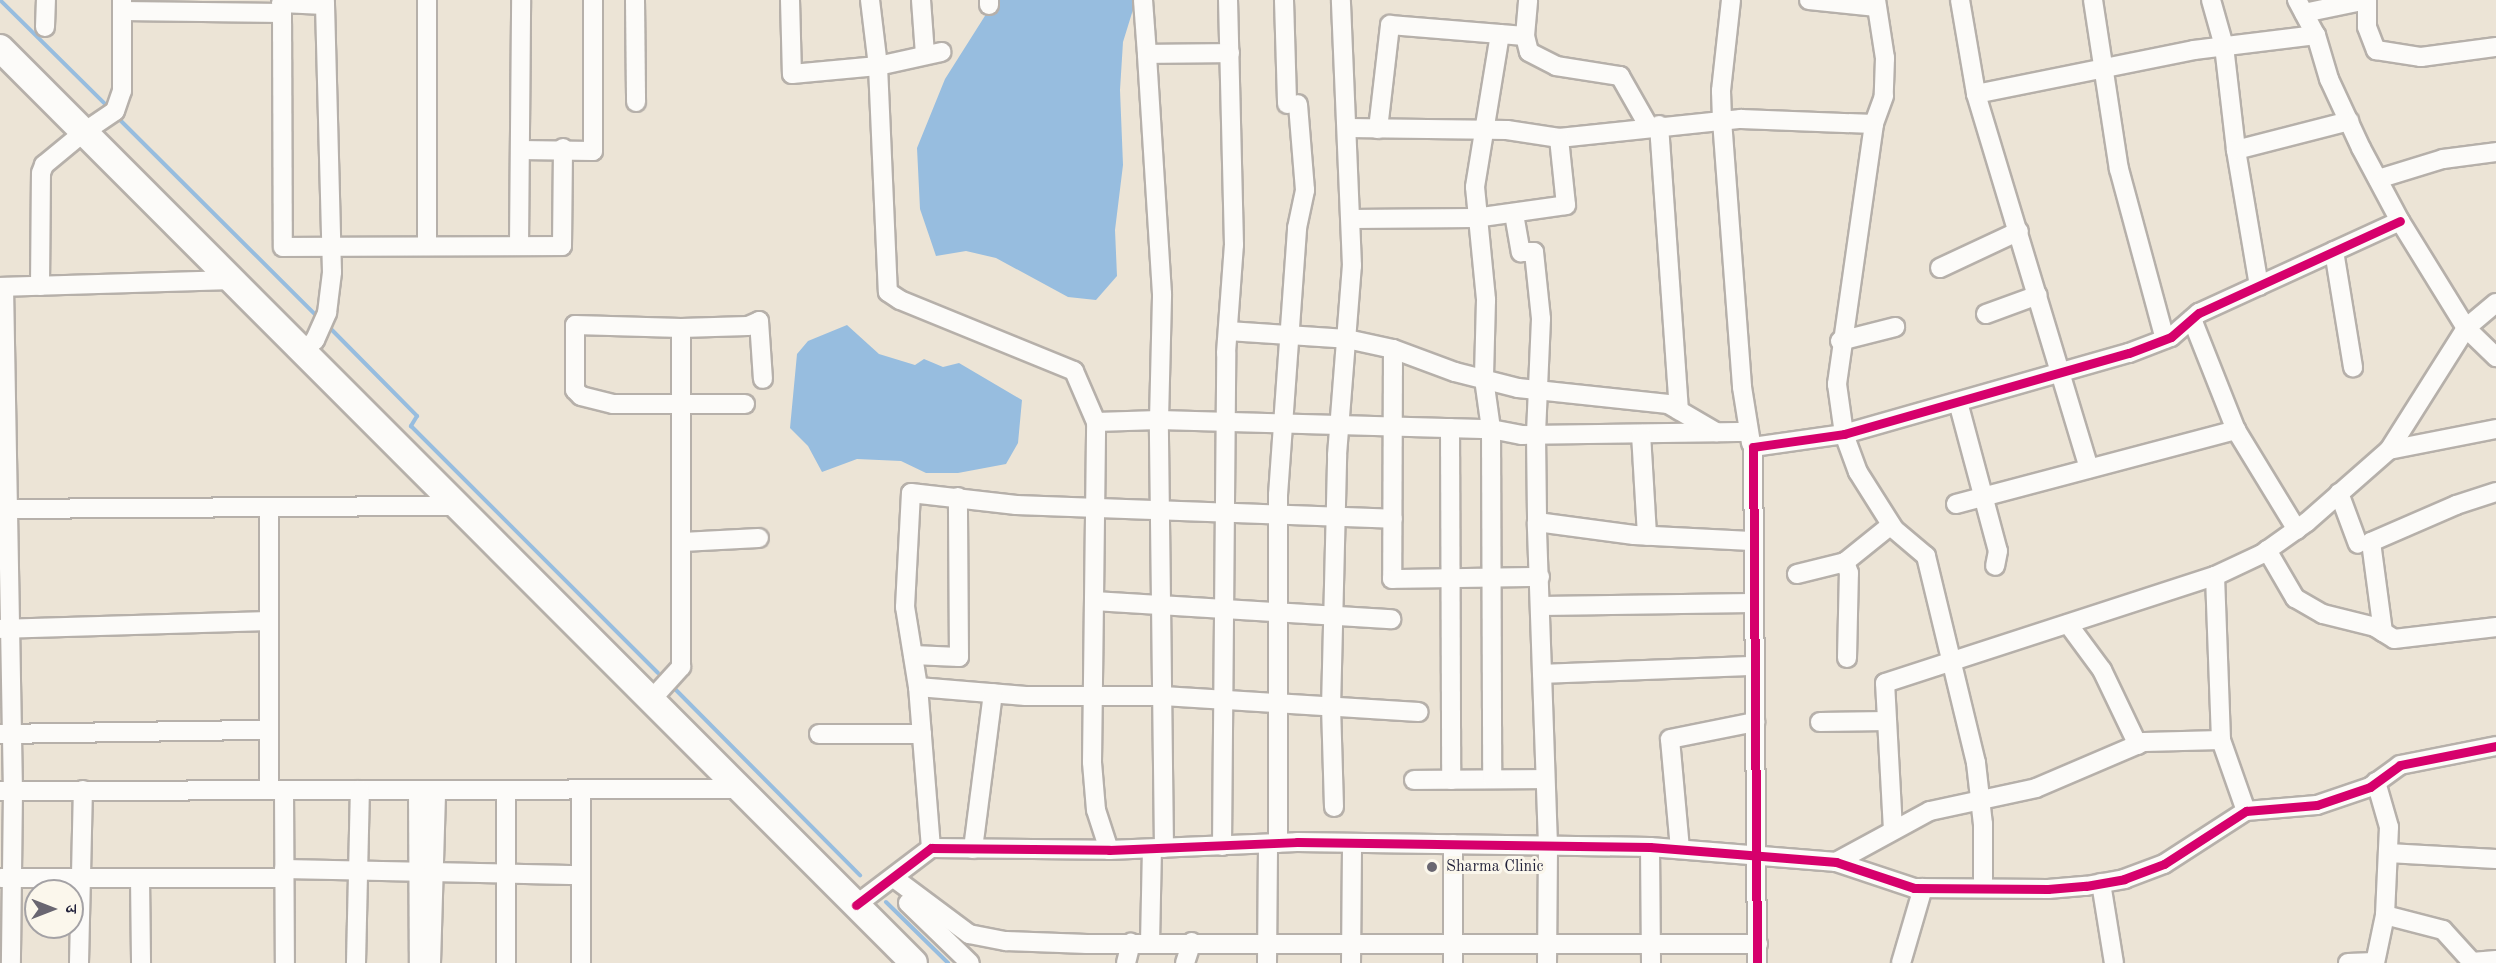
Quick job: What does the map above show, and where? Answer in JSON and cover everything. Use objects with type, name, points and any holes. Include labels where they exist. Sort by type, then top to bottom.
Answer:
[{"type":"highway","points":[[0,48],[914,963]]},
{"type":"street","points":[[45,27],[46,0]]},
{"type":"street","points":[[426,244],[427,0]]},
{"type":"street","points":[[519,245],[521,0]]},
{"type":"street","points":[[520,150],[563,148],[593,150],[593,0]]},
{"type":"street","points":[[635,0],[636,102]]},
{"type":"street","points":[[790,0],[792,74],[878,66],[933,53],[921,0]]},
{"type":"street","points":[[870,0],[878,66],[888,292],[900,300],[1074,371],[1096,422],[1093,699],[1096,810],[1109,850]]},
{"type":"street","points":[[1143,0],[1162,294],[1159,420],[1163,696],[1158,848],[1150,943]]},
{"type":"street","points":[[1222,846],[1225,422],[1234,245],[1228,0]]},
{"type":"street","points":[[1267,963],[1280,705],[1278,515],[1282,423],[1297,228],[1305,190],[1293,104],[1284,0]]},
{"type":"street","points":[[1334,807],[1331,708],[1338,425],[1347,339],[1351,219],[1341,0]]},
{"type":"street","points":[[1528,0],[1525,36],[1529,52],[1556,66],[1620,76],[1654,126],[1679,410]]},
{"type":"street","points":[[1731,0],[1721,91],[1750,440],[1758,855],[1757,963]]},
{"type":"street","points":[[1809,0],[1877,3],[1886,58],[1884,96],[1874,124],[1840,341],[1837,384],[1844,434],[1858,472],[1891,525],[1926,556],[1949,662],[1976,762],[1980,801],[1983,888]]},
{"type":"street","points":[[1960,0],[1964,41],[1976,94],[2089,468]]},
{"type":"street","points":[[2092,0],[2105,68],[2119,169],[2165,339]]},
{"type":"street","points":[[2211,0],[2224,46],[2236,150],[2259,286]]},
{"type":"street","points":[[2496,47],[2421,57],[2376,50],[2367,27],[2366,0],[2300,6],[2316,35],[2329,79],[2400,221],[2466,328],[2496,357]]},
{"type":"street","points":[[40,286],[41,173],[44,165],[84,132],[115,111],[122,91],[122,6],[281,5],[325,2],[332,245],[327,313],[315,340],[303,351]]},
{"type":"street","points":[[281,5],[283,247],[426,244],[562,246],[563,148]]},
{"type":"street","points":[[1378,129],[1390,25],[1525,36]]},
{"type":"street","points":[[1492,779],[1489,575],[1491,429],[1484,379],[1486,300],[1475,218],[1475,187],[1482,130],[1500,34]]},
{"type":"street","points":[[1976,94],[2224,46],[2316,35]]},
{"type":"street","points":[[1147,54],[1230,53]]},
{"type":"street","points":[[1348,128],[1482,130],[1559,138],[1722,120],[1874,124]]},
{"type":"street","points":[[2236,150],[2349,121]]},
{"type":"street","points":[[1351,219],[1475,218],[1566,205],[1559,138]]},
{"type":"street","points":[[2378,179],[2443,159],[2496,152]]},
{"type":"street","points":[[1514,214],[1521,252],[1534,252],[1541,319],[1536,435],[1548,845],[1547,954]]},
{"type":"street","points":[[1096,422],[1159,420],[1394,426],[1491,429],[1536,435],[1717,432],[1750,440],[1844,434],[2061,370],[2129,353],[2165,339],[2192,319],[2259,286],[2400,221]]},
{"type":"street","points":[[1940,268],[2019,231]]},
{"type":"street","points":[[2334,251],[2353,367]]},
{"type":"street","points":[[11,963],[6,878],[2,287],[232,280]]},
{"type":"street","points":[[1986,314],[2038,295]]},
{"type":"street","points":[[1893,830],[1885,683],[2215,576],[2267,550],[2296,530],[2389,450],[2466,328],[2496,303]]},
{"type":"street","points":[[2192,319],[2236,430],[2296,530]]},
{"type":"street","points":[[745,404],[613,404],[581,396],[575,390],[575,325],[748,327],[759,321],[763,379]]},
{"type":"street","points":[[1840,341],[1894,327]]},
{"type":"street","points":[[651,700],[681,667],[681,328]]},
{"type":"street","points":[[1228,331],[1289,332],[1347,339],[1393,349],[1484,379],[1538,391],[1668,404],[1717,432]]},
{"type":"street","points":[[1393,349],[1392,579],[1489,575],[1540,577]]},
{"type":"street","points":[[1958,402],[1998,551],[1995,566]]},
{"type":"street","points":[[1450,428],[1448,577],[1451,780]]},
{"type":"street","points":[[2389,450],[2496,429]]},
{"type":"street","points":[[1956,504],[2236,430]]},
{"type":"street","points":[[1641,434],[1647,536]]},
{"type":"street","points":[[2383,632],[2371,542],[2456,505],[2496,492]]},
{"type":"street","points":[[931,848],[918,687],[905,606],[911,493],[958,497],[1016,506],[1161,509],[1393,519]]},
{"type":"street","points":[[2339,493],[2358,544]]},
{"type":"street","points":[[913,656],[959,657],[958,497]]},
{"type":"street","points":[[3,509],[458,506]]},
{"type":"street","points":[[269,507],[269,730],[284,873],[285,963]]},
{"type":"street","points":[[1537,522],[1647,536],[1751,541]]},
{"type":"street","points":[[1797,574],[1845,562],[1891,525]]},
{"type":"street","points":[[682,542],[759,538]]},
{"type":"street","points":[[2267,550],[2295,598],[2323,614],[2383,632],[2394,639],[2496,627]]},
{"type":"street","points":[[1845,562],[1849,573],[1847,658]]},
{"type":"street","points":[[2215,576],[2221,740],[2246,812]]},
{"type":"street","points":[[1094,601],[1162,603],[1391,620]]},
{"type":"street","points":[[1541,606],[1752,603]]},
{"type":"street","points":[[4,628],[269,621]]},
{"type":"street","points":[[2068,624],[2102,670],[2138,745]]},
{"type":"street","points":[[1542,674],[1754,666]]},
{"type":"street","points":[[918,687],[1093,699],[1163,696],[1223,703],[1418,712]]},
{"type":"street","points":[[973,849],[993,693]]},
{"type":"street","points":[[1820,722],[1887,721]]},
{"type":"street","points":[[1680,849],[1670,739],[1755,722]]},
{"type":"street","points":[[5,734],[269,730]]},
{"type":"street","points":[[819,734],[922,734]]},
{"type":"street","points":[[1836,861],[1929,812],[2036,788],[2138,745],[2221,740]]},
{"type":"street","points":[[856,905],[931,848],[1109,850],[1273,843],[1650,847],[1836,861],[1923,888],[2048,889],[2124,879],[2164,864],[2246,812],[2317,805],[2376,782],[2400,765],[2496,746]]},
{"type":"street","points":[[1414,780],[1545,779]]},
{"type":"street","points":[[2348,963],[2375,962],[2385,915],[2389,827],[2376,782]]},
{"type":"street","points":[[6,790],[741,789]]},
{"type":"street","points":[[80,963],[83,790]]},
{"type":"street","points":[[356,963],[360,790]]},
{"type":"street","points":[[419,963],[425,873],[427,790]]},
{"type":"street","points":[[506,790],[506,963]]},
{"type":"street","points":[[580,790],[581,963]]},
{"type":"street","points":[[1351,954],[1352,843]]},
{"type":"street","points":[[1452,954],[1453,844]]},
{"type":"street","points":[[1650,847],[1651,963]]},
{"type":"street","points":[[2388,853],[2496,859]]},
{"type":"street","points":[[6,878],[140,878],[284,873],[581,875]]},
{"type":"street","points":[[425,873],[431,963]]},
{"type":"street","points":[[140,878],[141,963]]},
{"type":"street","points":[[891,880],[969,934],[1006,940],[1268,943],[1351,954],[1547,954],[1651,943],[1758,944]]},
{"type":"street","points":[[891,880],[970,963]]},
{"type":"street","points":[[2101,883],[2114,963]]},
{"type":"street","points":[[1901,963],[1923,888]]},
{"type":"street","points":[[2385,915],[2443,930],[2472,962],[2496,960]]},
{"type":"street","points":[[1185,963],[1191,942]]},
{"type":"street","points":[[1126,963],[1131,943]]},
{"type":"water","points":[[995,0],[1136,0],[1123,42],[1120,90],[1123,165],[1115,230],[1117,276],[1096,300],[1068,297],[996,258],[966,251],[936,256],[920,209],[917,148],[945,79]]},
{"type":"water","points":[[847,325],[879,354],[915,365],[924,359],[943,367],[959,363],[1022,400],[1018,443],[1006,464],[958,473],[926,473],[901,461],[857,459],[822,472],[808,446],[790,428],[797,354],[808,341]]},
{"type":"waterway","points":[[0,0],[109,108]]},
{"type":"waterway","points":[[116,116],[315,314]]},
{"type":"waterway","points":[[330,328],[417,416],[411,426],[658,673]]},
{"type":"waterway","points":[[672,686],[860,875]]},
{"type":"waterway","points":[[886,902],[948,963]]},
{"type":"cycle path","points":[[1757,963],[1753,447],[1844,434],[2129,353],[2171,337],[2199,313],[2400,221]]},
{"type":"cycle path","points":[[856,905],[931,848],[1109,850],[1297,842],[1650,847],[1836,862],[1914,888],[2048,889],[2086,886],[2124,879],[2164,864],[2246,811],[2317,805],[2370,787],[2400,765],[2496,746]]},
{"type":"place","name":"Sharma Clinic","points":[[1432,867]]}]
